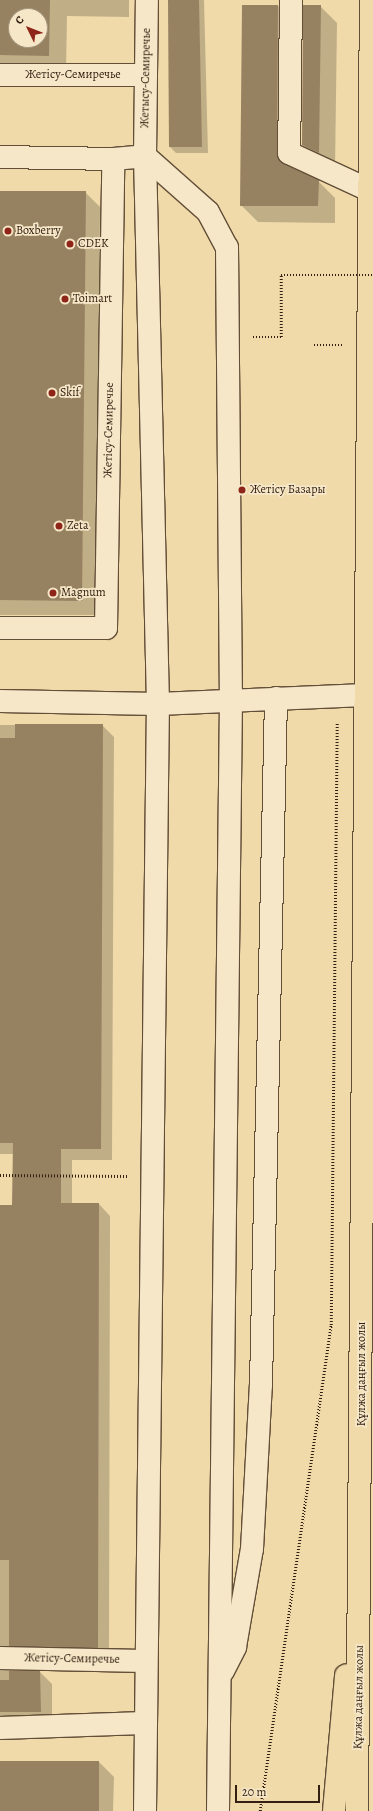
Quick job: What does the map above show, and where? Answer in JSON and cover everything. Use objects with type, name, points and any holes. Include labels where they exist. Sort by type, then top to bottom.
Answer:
[{"type":"main road","name":"Құлжа даңғыл жолы","points":[[357,1811],[362,1496],[365,695],[371,0]]},
{"type":"main road","points":[[334,1811],[362,1496]]},
{"type":"lane","name":"Жетысу-Семиречье","points":[[145,1811],[144,1661],[158,704],[144,156],[147,0]]},
{"type":"lane","points":[[291,0],[289,153],[370,190]]},
{"type":"lane","name":"Жетісу-Семиречье","points":[[0,75],[146,75]]},
{"type":"lane","points":[[0,157],[113,159],[144,156],[208,212],[227,247],[232,699],[218,1811]]},
{"type":"lane","name":"Жетісу-Семиречье","points":[[0,628],[106,628],[113,159]]},
{"type":"lane","points":[[0,701],[158,704],[232,699],[365,695]]},
{"type":"lane","points":[[220,1678],[235,1647],[252,1549],[261,1385],[276,698]]},
{"type":"lane","name":"Жетісу-Семиречье","points":[[0,1658],[144,1661]]},
{"type":"lane","points":[[0,1728],[144,1723]]},
{"type":"path","points":[[343,266],[343,282]]},
{"type":"path","points":[[281,337],[281,275],[373,275]]},
{"type":"path","points":[[342,337],[342,352]]},
{"type":"path","points":[[314,345],[342,345]]},
{"type":"path","points":[[260,1811],[331,1324],[338,696]]},
{"type":"path","points":[[0,1175],[151,1176]]},
{"type":"building","points":[[0,0],[50,0],[49,56],[0,55]]},
{"type":"building","points":[[168,0],[199,0],[202,147],[169,147]]},
{"type":"building","points":[[242,5],[278,5],[277,153],[284,164],[319,180],[318,206],[240,206]]},
{"type":"building","points":[[303,5],[321,5],[319,153],[302,145]]},
{"type":"building","points":[[0,191],[86,191],[82,601],[0,600]]},
{"type":"building","points":[[15,724],[103,724],[101,1149],[61,1149],[61,1203],[99,1203],[98,1648],[9,1646],[9,1560],[0,1560],[0,1205],[12,1205],[13,1143],[0,1143],[0,738],[15,738]]},
{"type":"building","points":[[9,1671],[40,1671],[41,1712],[0,1712],[0,1680],[9,1680]]},
{"type":"building","points":[[0,1761],[99,1761],[99,1811],[0,1811]]},
{"type":"place","name":"Boxberry","points":[[8,231]]},
{"type":"place","name":"CDEK","points":[[70,244]]},
{"type":"place","name":"Toimart","points":[[65,299]]},
{"type":"place","name":"Skif","points":[[52,393]]},
{"type":"place","name":"Жетісу Базары","points":[[242,490]]},
{"type":"place","name":"Zeta","points":[[59,526]]},
{"type":"place","name":"Magnum","points":[[53,593]]}]
